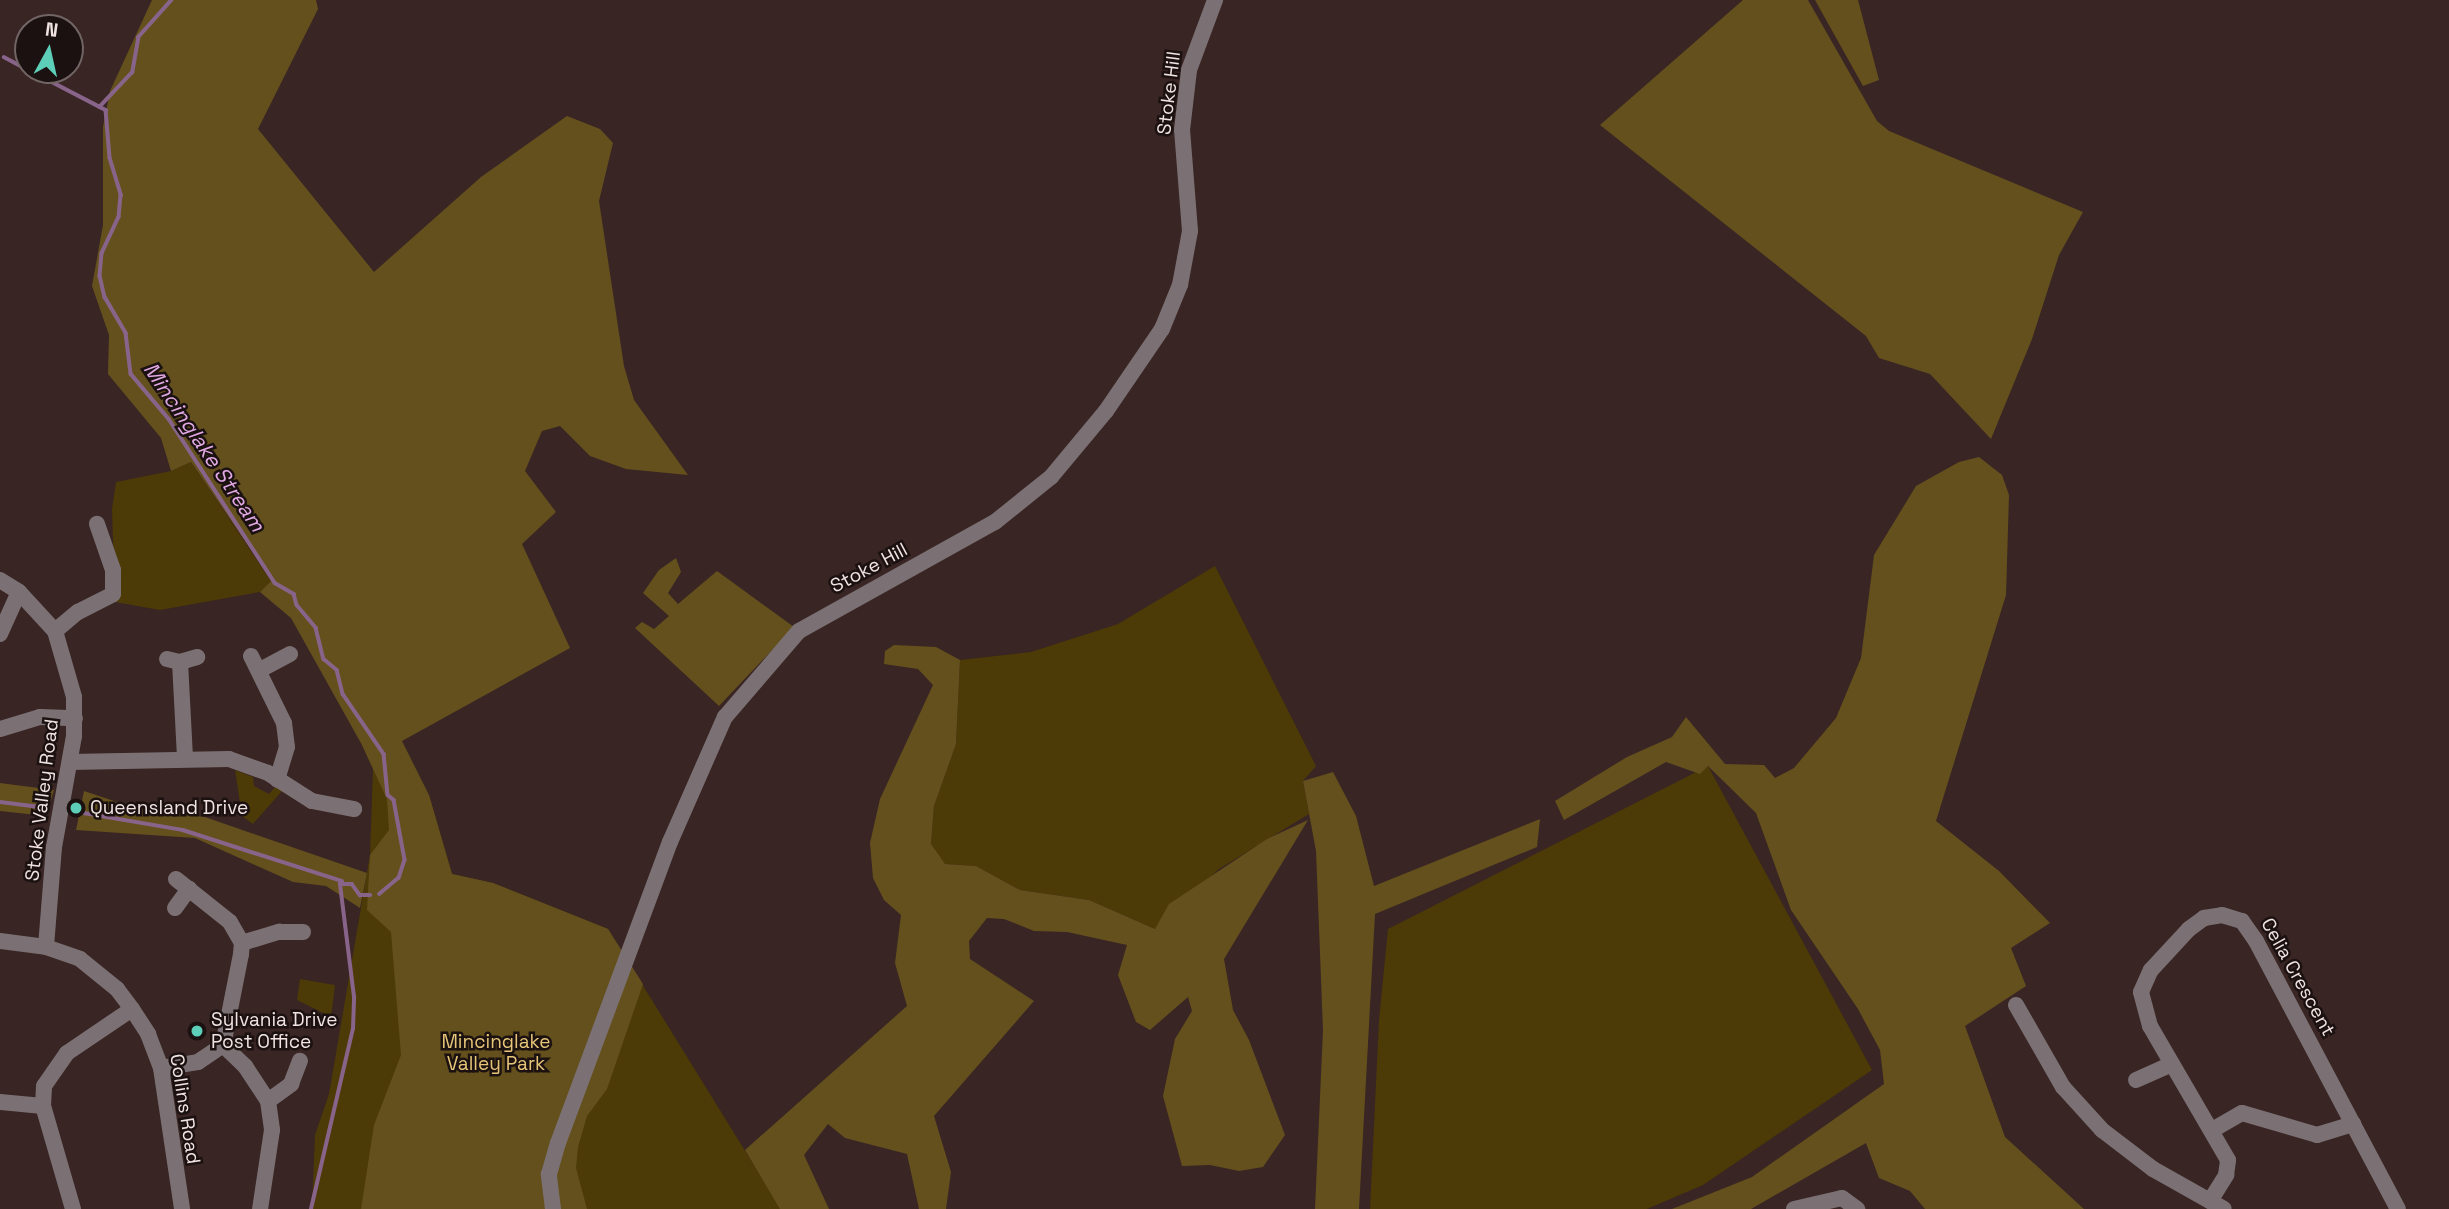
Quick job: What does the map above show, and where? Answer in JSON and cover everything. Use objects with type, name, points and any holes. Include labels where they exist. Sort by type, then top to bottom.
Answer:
[{"type":"street","name":"Stoke Hill","points":[[553,1209],[549,1174],[558,1143],[670,842],[725,717],[800,631],[995,522],[1051,477],[1106,411],[1162,329],[1181,285],[1190,231],[1182,130],[1189,70],[1215,0]]},
{"type":"street","points":[[55,631],[78,611],[113,594],[113,570],[97,524]]},
{"type":"street","name":"Stoke Valley Road","points":[[0,580],[19,592],[55,631],[72,684],[75,718],[54,848],[46,947]]},
{"type":"street","points":[[0,634],[19,592]]},
{"type":"street","points":[[260,670],[290,654]]},
{"type":"street","points":[[251,656],[285,723],[287,747],[277,779]]},
{"type":"street","points":[[185,757],[174,661],[197,657]]},
{"type":"street","points":[[0,729],[40,717],[75,718]]},
{"type":"street","points":[[70,762],[118,764],[185,757],[229,760],[277,779],[312,801],[354,808]]},
{"type":"street","points":[[161,1068],[198,1062],[223,1045],[242,943],[230,922],[183,884],[175,908]]},
{"type":"street","name":"Celia Crescent","points":[[2217,1205],[2229,1165],[2214,1129],[2172,1064],[2143,1012],[2143,985],[2189,929],[2204,918],[2234,916],[2256,941],[2398,1209]]},
{"type":"street","points":[[242,943],[297,937]]},
{"type":"street","name":"Collins Road","points":[[0,941],[46,947],[94,968],[132,1009],[148,1034],[161,1068],[182,1209]]},
{"type":"street","points":[[2016,1005],[2063,1087],[2102,1130],[2153,1169],[2217,1205]]},
{"type":"street","points":[[73,1209],[43,1107],[44,1086],[56,1064],[132,1009]]},
{"type":"street","points":[[223,1045],[246,1066],[268,1101],[272,1130],[260,1209]]},
{"type":"street","points":[[268,1101],[291,1084],[300,1061]]},
{"type":"street","points":[[2136,1080],[2172,1064]]},
{"type":"street","points":[[0,1102],[43,1107]]},
{"type":"street","points":[[2214,1129],[2242,1113],[2317,1135],[2353,1125]]},
{"type":"street","points":[[1794,1209],[1842,1198],[1857,1209]]},
{"type":"green space","points":[[152,0],[316,0],[318,9],[258,129],[374,272],[481,177],[567,116],[600,129],[613,143],[599,201],[624,366],[634,400],[688,475],[626,469],[590,456],[560,426],[542,431],[525,471],[556,512],[522,544],[570,648],[402,741],[429,795],[452,874],[493,883],[608,929],[643,984],[607,1089],[587,1116],[578,1147],[576,1168],[587,1209],[361,1209],[374,1125],[401,1055],[391,932],[367,910],[370,855],[389,830],[387,799],[362,745],[291,618],[260,592],[271,581],[258,560],[191,462],[171,471],[161,438],[108,374],[109,335],[92,286],[103,225],[103,127],[110,91]]},
{"type":"green space","points":[[1743,0],[1808,0],[1877,121],[1889,131],[2083,212],[2059,255],[2032,339],[1991,439],[1930,374],[1879,358],[1866,336],[1600,125]]},
{"type":"green space","points":[[1815,0],[1858,0],[1879,80],[1863,86]]},
{"type":"green space","points":[[1979,457],[2002,475],[2009,495],[2006,595],[1936,821],[1999,871],[2050,923],[2011,948],[2026,986],[1965,1026],[2005,1137],[2084,1209],[1925,1209],[1910,1191],[1879,1178],[1866,1143],[1751,1209],[1672,1209],[1752,1177],[1884,1084],[1880,1050],[1858,1009],[1791,910],[1756,813],[1708,766],[1700,774],[1666,762],[1564,820],[1555,801],[1627,757],[1672,737],[1686,717],[1725,764],[1764,765],[1775,778],[1794,768],[1836,718],[1861,658],[1874,555],[1916,486],[1959,462]]},
{"type":"green space","points":[[191,462],[271,581],[260,592],[160,610],[115,602],[112,509],[116,482],[171,471]]},
{"type":"green space","points":[[676,558],[681,572],[668,593],[678,604],[717,571],[794,627],[719,706],[635,628],[642,622],[654,629],[669,616],[643,593],[659,570]]},
{"type":"green space","points":[[1215,566],[1316,766],[1303,781],[1309,814],[1219,869],[1155,929],[1089,900],[1020,890],[976,866],[945,864],[936,857],[931,844],[934,806],[956,744],[960,660],[1031,652],[1118,624]]},
{"type":"green space","points":[[894,645],[936,647],[960,660],[956,744],[934,806],[931,844],[945,864],[976,866],[1020,890],[1089,900],[1155,929],[1169,904],[1267,839],[1308,820],[1224,959],[1233,1010],[1249,1040],[1285,1135],[1263,1167],[1239,1171],[1210,1165],[1182,1166],[1163,1096],[1175,1039],[1192,1011],[1188,997],[1150,1030],[1136,1022],[1118,975],[1127,945],[1067,932],[1034,931],[1004,919],[987,918],[969,941],[970,959],[1034,1001],[934,1116],[951,1172],[946,1209],[919,1209],[907,1154],[845,1138],[828,1124],[804,1155],[829,1209],[780,1209],[745,1150],[907,1006],[895,963],[901,915],[884,900],[873,878],[870,843],[880,799],[933,685],[918,669],[884,664],[885,651]]},
{"type":"green space","name":"Mincinglake Valley Park","points":[[362,745],[429,795],[452,874],[493,883],[608,929],[781,1209],[312,1209],[315,1135],[329,1094],[370,855],[373,769]]},
{"type":"green space","points":[[1708,766],[1872,1070],[1703,1185],[1647,1209],[1370,1209],[1379,1020],[1388,929]]},
{"type":"green space","points":[[235,770],[253,777],[254,786],[269,794],[276,786],[283,790],[253,824],[242,816]]},
{"type":"green space","points":[[1333,772],[1356,816],[1374,886],[1540,819],[1537,847],[1375,914],[1359,1209],[1315,1209],[1323,1030],[1316,851],[1303,781]]},
{"type":"green space","points":[[0,783],[54,790],[46,816],[0,811]]},
{"type":"green space","points":[[84,791],[138,809],[205,817],[367,873],[360,908],[326,886],[293,882],[195,838],[76,830]]},
{"type":"green space","points":[[300,979],[335,985],[331,1017],[297,1000]]},
{"type":"waterway","name":"Mincinglake Stream","points":[[172,0],[139,37],[133,72],[100,107],[106,110],[110,158],[121,195],[119,217],[102,253],[100,276],[105,297],[126,333],[131,374],[169,419],[275,583],[294,594],[297,605],[316,628],[324,659],[337,670],[343,694],[384,754],[388,795],[394,800],[405,860],[399,878],[380,894]]},
{"type":"waterway","points":[[4,57],[14,62]]},
{"type":"waterway","points":[[56,84],[100,107]]},
{"type":"waterway","points":[[0,802],[40,807]]},
{"type":"waterway","points":[[72,811],[183,830],[342,881]]},
{"type":"waterway","name":"Mincinglake Stream","points":[[311,1209],[353,1029],[354,997],[340,884],[352,884],[360,895],[370,895]]},
{"type":"place","name":"Queensland Drive","points":[[76,808]]},
{"type":"place","name":"Sylvania Drive Post Office","points":[[197,1031]]}]
